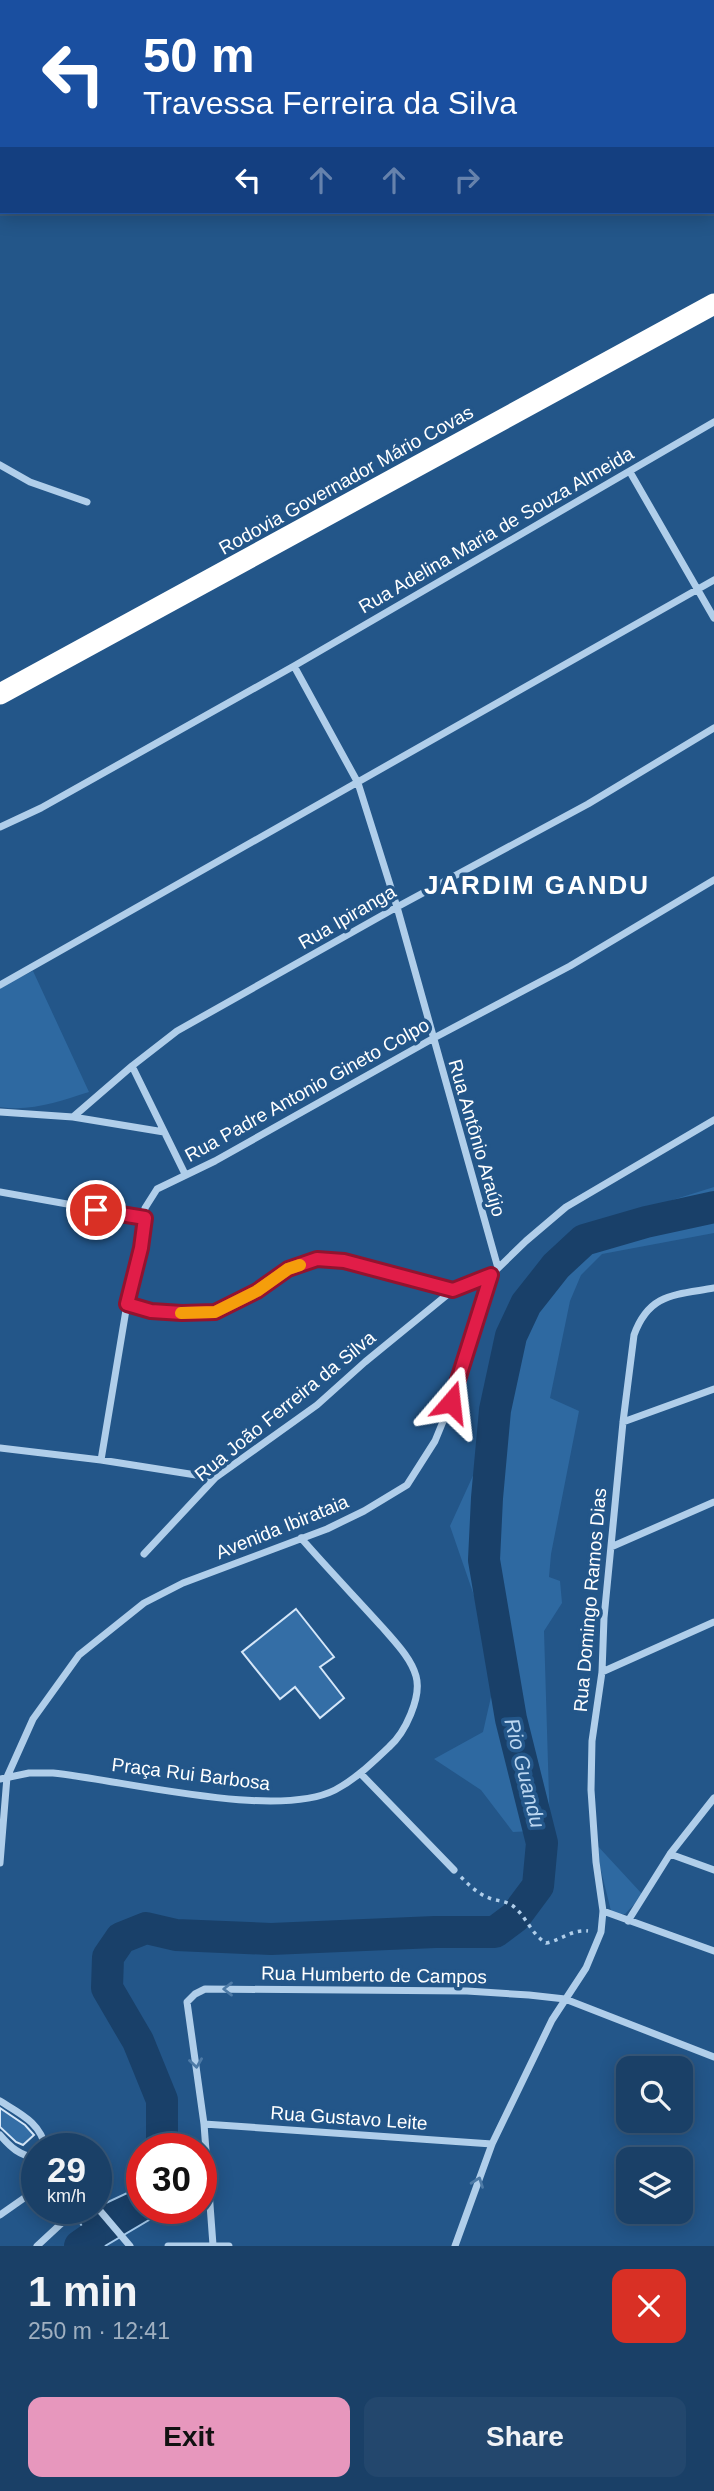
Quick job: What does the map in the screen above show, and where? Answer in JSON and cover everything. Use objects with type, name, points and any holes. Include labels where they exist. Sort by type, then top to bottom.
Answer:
[{"type":"highway","name":"Rodovia Governador Mário Covas","points":[[0,694],[714,304]]},
{"type":"street","name":"Rua Adelina Maria de Souza Almeida","points":[[0,827],[41,808],[294,666],[714,422]]},
{"type":"street","points":[[2,469],[87,502]]},
{"type":"street","points":[[630,472],[714,618]]},
{"type":"street","points":[[0,985],[714,580]]},
{"type":"street","name":"Rua Antônio Araújo","points":[[294,666],[358,783],[397,906],[498,1268]]},
{"type":"street","name":"Rua Ipiranga","points":[[73,1117],[177,1031],[397,906],[588,804],[714,728]]},
{"type":"street","name":"Rua Padre Antonio Gineto Colpo","points":[[101,1460],[127,1304],[141,1248],[145,1208],[157,1189],[215,1161],[432,1039],[570,966],[714,880]]},
{"type":"street","points":[[132,1066],[186,1174]]},
{"type":"street","points":[[0,1112],[73,1117],[164,1132]]},
{"type":"street","name":"Avenida Ibirataia","points":[[0,1863],[4,1778],[33,1719],[79,1655],[144,1603],[183,1583],[364,1511],[407,1485],[435,1441],[451,1402],[491,1275],[566,1207],[714,1120]]},
{"type":"street","points":[[0,1192],[145,1218]]},
{"type":"street","points":[[127,1304],[161,1312],[215,1312],[257,1291],[288,1269],[317,1259],[344,1261],[453,1290]]},
{"type":"street","name":"Rua João Ferreira da Silva","points":[[144,1554],[215,1478],[317,1405],[453,1290],[491,1275]]},
{"type":"street","name":"Rua Domingo Ramos Dias","points":[[455,2246],[492,2144],[526,2071],[586,1968],[601,1932],[603,1911],[596,1862],[591,1790],[592,1741],[602,1672],[611,1546],[634,1335],[638,1324],[658,1300],[714,1288]]},
{"type":"street","points":[[623,1422],[714,1389]]},
{"type":"street","points":[[0,1448],[215,1478]]},
{"type":"street","points":[[611,1546],[714,1503]]},
{"type":"street","name":"Praça Rui Barbosa","points":[[4,1778],[29,1773],[62,1774],[265,1801],[303,1799],[333,1791],[361,1774],[396,1741],[410,1716],[416,1697],[417,1676],[403,1651],[301,1538]]},
{"type":"street","points":[[602,1672],[714,1622]]},
{"type":"street","points":[[361,1774],[454,1870]]},
{"type":"street","points":[[628,1921],[670,1854],[714,1798]]},
{"type":"street","points":[[670,1854],[714,1870]]},
{"type":"street","points":[[603,1911],[714,1951]]},
{"type":"street","name":"Rua Humberto de Campos","points":[[204,2124],[187,2003],[195,1994],[205,1989],[529,1994],[565,2000],[714,2057]]},
{"type":"street","points":[[0,2101],[35,2124],[42,2133]]},
{"type":"street","points":[[204,2124],[213,2245]]},
{"type":"street","name":"Rua Gustavo Leite","points":[[204,2124],[492,2144]]},
{"type":"street","points":[[0,2134],[8,2145],[21,2154]]},
{"type":"street","points":[[0,2215],[21,2200]]},
{"type":"street","points":[[37,2246],[61,2224]]},
{"type":"street","points":[[112,2224],[129,2244]]},
{"type":"street","points":[[168,2246],[229,2246]]},
{"type":"path","points":[[454,1870],[472,1889],[516,1908],[538,1938],[548,1942],[577,1930],[601,1932]]},
{"type":"shaded area","points":[[33,971],[89,1092],[34,1107],[0,1107],[0,987]]},
{"type":"shaded area","points":[[714,1187],[714,1233],[602,1254],[581,1275],[570,1301],[550,1398],[579,1411],[551,1554],[549,1577],[560,1581],[562,1603],[544,1631],[550,1830],[513,1832],[481,1790],[434,1759],[483,1732],[493,1688],[480,1613],[450,1526],[482,1456],[492,1384],[507,1322],[530,1283],[580,1229]]},
{"type":"shaded area","points":[[594,1842],[643,1895],[625,1914],[612,1915]]},
{"type":"shaded area","points":[[126,2194],[126,2224],[142,2224],[105,2246],[95,2246],[81,2224],[112,2224],[112,2200]]},
{"type":"building","points":[[296,1609],[334,1657],[320,1667],[344,1698],[320,1718],[295,1687],[280,1699],[242,1652]]},
{"type":"building","points":[[0,2108],[32,2133],[21,2133],[21,2144],[0,2127]]},
{"type":"waterway","name":"Rio Guandu","points":[[162,2133],[162,2100],[138,2041],[107,1988],[108,1957],[121,1938],[146,1928],[176,1935],[271,1939],[495,1932],[515,1917],[538,1886],[542,1843],[511,1719],[484,1560],[495,1410],[511,1336],[526,1304],[556,1266],[584,1240],[646,1222],[714,1207]]},
{"type":"waterway","name":"Rio Guandu","points":[[80,2246],[90,2239]]},
{"type":"slow traffic","points":[[181,1313],[215,1312],[257,1291],[288,1269],[300,1265]]},
{"type":"district","name":"JARDIM GANDU","points":[[537,885]]},
{"type":"route","points":[[96,1210],[145,1218],[141,1248],[127,1304],[151,1311],[215,1312],[257,1291],[288,1269],[317,1259],[344,1261],[453,1290],[491,1275],[451,1402]]}]
